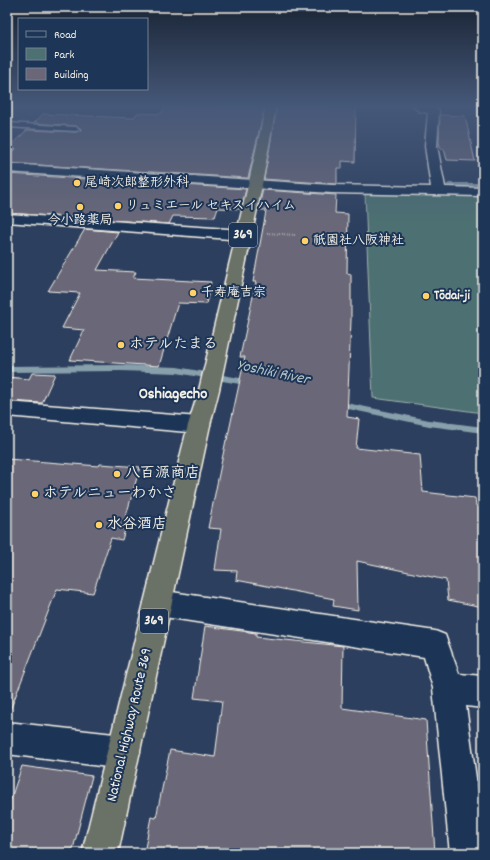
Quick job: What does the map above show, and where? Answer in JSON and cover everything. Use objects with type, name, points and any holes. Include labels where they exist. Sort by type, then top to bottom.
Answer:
[{"type":"highway","name":"National Highway Route 369","points":[[100,853],[199,425],[212,377],[263,146]]},
{"type":"street","points":[[431,146],[439,191]]},
{"type":"street","points":[[7,168],[332,189],[483,192]]},
{"type":"street","points":[[7,218],[243,235]]},
{"type":"street","points":[[7,409],[199,425]]},
{"type":"street","points":[[158,603],[435,645],[448,688],[468,853]]},
{"type":"street","points":[[448,688],[483,692]]},
{"type":"street","points":[[7,738],[123,752]]},
{"type":"green space","name":"Tōdai-ji","points":[[365,193],[483,194],[483,413],[373,398]]},
{"type":"building","points":[[10,146],[256,146],[248,178],[7,163],[7,157],[16,149],[8,148]]},
{"type":"building","points":[[270,146],[355,146],[355,162],[342,161],[342,168],[337,168],[337,184],[264,179]]},
{"type":"building","points":[[440,146],[472,146],[475,161],[447,160],[444,149],[441,149]]},
{"type":"building","points":[[7,174],[246,189],[241,209],[218,208],[215,217],[173,216],[169,224],[7,213]]},
{"type":"building","points":[[263,190],[336,195],[335,213],[348,214],[347,273],[351,274],[351,320],[347,417],[359,419],[356,448],[420,455],[423,492],[475,498],[476,506],[483,507],[483,607],[448,600],[446,580],[357,561],[358,610],[333,606],[334,599],[236,580],[237,571],[215,570],[221,529],[208,528],[245,357],[240,357],[256,282],[253,282],[266,210],[258,210]]},
{"type":"building","points":[[85,229],[118,232],[97,270],[136,272],[133,278],[211,282],[206,304],[178,303],[159,366],[70,360],[84,330],[62,328],[80,293],[48,291]]},
{"type":"building","points":[[32,373],[55,374],[42,403],[7,401],[7,377],[29,379]]},
{"type":"building","points":[[7,459],[99,466],[100,464],[140,467],[126,516],[129,516],[122,540],[111,538],[93,593],[57,589],[9,713],[7,713]]},
{"type":"building","points":[[205,626],[256,633],[256,637],[343,646],[342,708],[426,720],[435,853],[144,853],[151,817],[156,818],[170,750],[215,757],[222,701],[194,698]]},
{"type":"building","points":[[22,766],[92,776],[72,853],[7,853],[7,810]]},
{"type":"waterway","points":[[449,185],[483,185]]},
{"type":"waterway","name":"Yoshiki River","points":[[7,369],[121,368],[177,370],[251,383]]},
{"type":"waterway","name":"Yoshiki River","points":[[337,404],[429,423],[483,430]]},
{"type":"place","name":"尾崎次郎整形外科","points":[[77,183]]},
{"type":"place","name":"リュミエール セキスイハイム","points":[[118,206]]},
{"type":"place","name":"今小路薬局","points":[[80,207]]},
{"type":"place","name":"祇園社八阪神社","points":[[305,241]]},
{"type":"place","name":"千寿庵吉宗","points":[[193,293]]},
{"type":"place","name":"Tōdai-ji","points":[[426,296]]},
{"type":"place","name":"ホテルたまる","points":[[121,345]]},
{"type":"place","name":"八百源商店","points":[[117,474]]},
{"type":"place","name":"ホテルニューわかさ","points":[[35,494]]},
{"type":"place","name":"水谷酒店","points":[[99,525]]},
{"type":"district","name":"Oshiagecho","points":[[173,394]]}]
